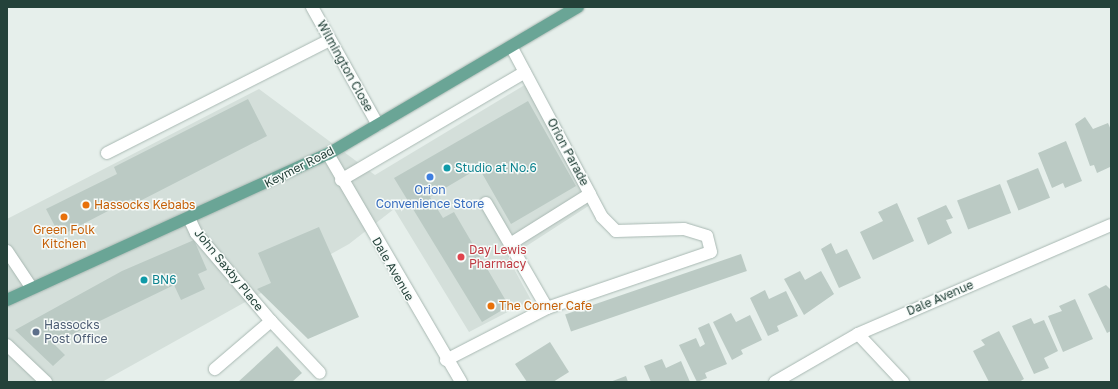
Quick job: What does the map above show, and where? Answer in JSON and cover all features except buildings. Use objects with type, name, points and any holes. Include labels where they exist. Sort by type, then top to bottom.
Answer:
[{"type":"main road","name":"Keymer Road","points":[[7,300],[31,287],[189,218],[328,154],[512,48],[578,7]]},
{"type":"street","name":"Wilmington Close","points":[[312,7],[378,125]]},
{"type":"street","points":[[107,153],[330,40]]},
{"type":"street","name":"Orion Parade","points":[[510,244],[590,194],[512,48]]},
{"type":"street","points":[[341,180],[525,72]]},
{"type":"street","name":"Dale Avenue","points":[[328,154],[341,180],[446,360],[461,382]]},
{"type":"street","points":[[446,360],[547,308],[711,252],[707,236],[684,229],[616,230],[602,216],[590,194]]},
{"type":"street","points":[[486,203],[547,308]]},
{"type":"street","name":"John Saxby Place","points":[[189,218],[196,233],[271,321],[320,373]]},
{"type":"street","name":"Dale Avenue","points":[[775,382],[858,334],[1111,226]]},
{"type":"street","points":[[7,251],[31,287]]},
{"type":"street","name":"John Saxby Place","points":[[215,370],[271,321]]},
{"type":"street","points":[[858,334],[903,382]]},
{"type":"street","points":[[7,345],[46,382]]},
{"type":"shaded area","points":[[528,83],[590,205],[508,258],[531,300],[469,332],[394,209],[349,244],[102,382],[7,382],[7,219],[259,89],[375,175]]},
{"type":"place","name":"Studio at No.6","points":[[447,168]]},
{"type":"place","name":"Orion Convenience Store","points":[[430,177]]},
{"type":"place","name":"Hassocks Kebabs","points":[[86,205]]},
{"type":"place","name":"Green Folk Kitchen","points":[[64,217]]},
{"type":"place","name":"Day Lewis Pharmacy","points":[[461,257]]},
{"type":"place","name":"BN6","points":[[144,280]]},
{"type":"place","name":"The Corner Cafe","points":[[491,306]]},
{"type":"place","name":"Hassocks Post Office","points":[[36,332]]}]
